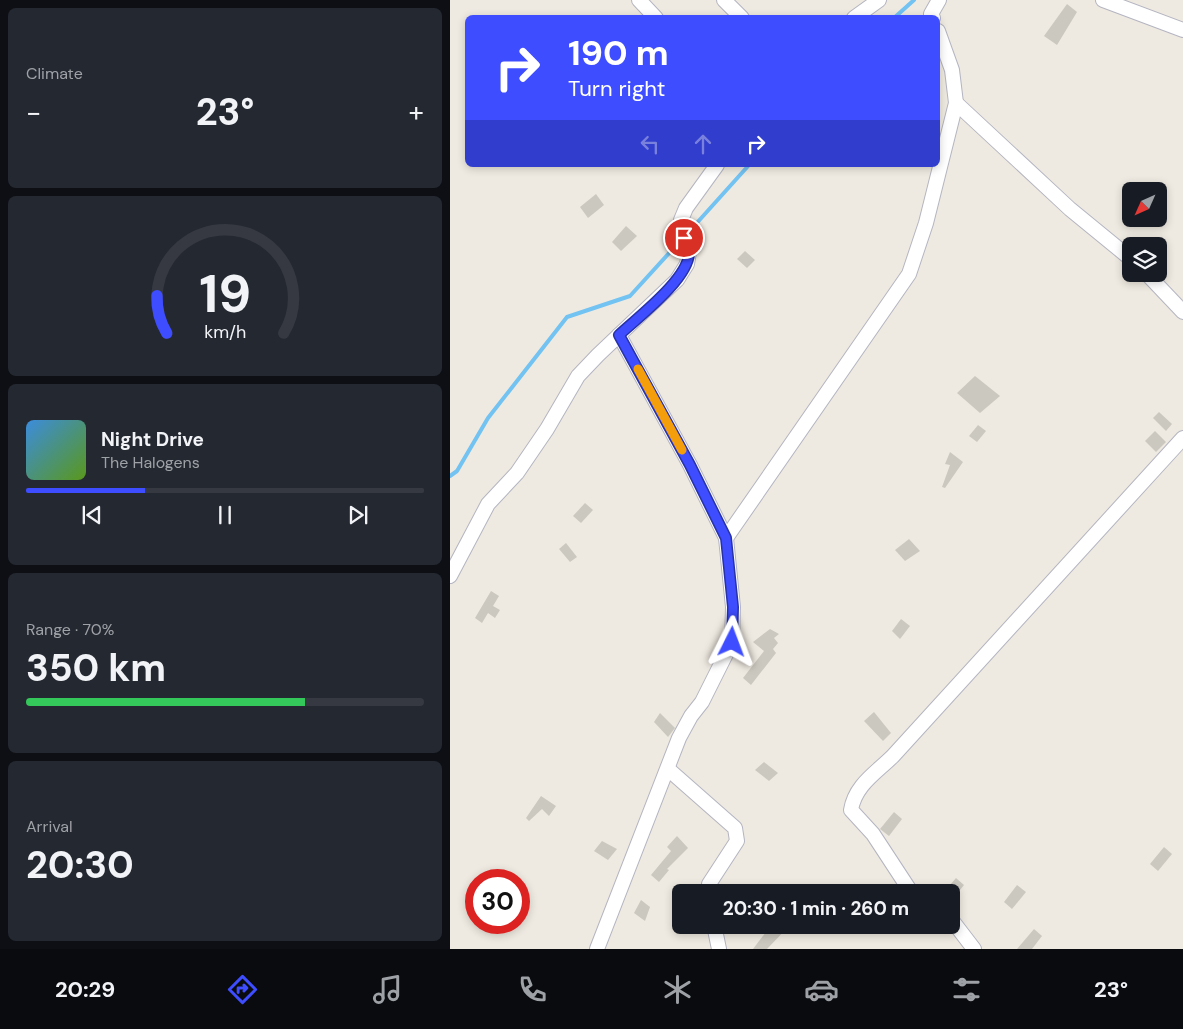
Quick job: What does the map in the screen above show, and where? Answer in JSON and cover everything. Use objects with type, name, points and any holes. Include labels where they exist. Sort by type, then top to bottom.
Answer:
[{"type":"street","points":[[639,0],[653,15]]},
{"type":"street","points":[[724,0],[739,15]]},
{"type":"street","points":[[858,15],[879,0]]},
{"type":"street","points":[[932,15],[939,0]]},
{"type":"street","points":[[1103,0],[1183,30]]},
{"type":"street","points":[[726,538],[909,274],[926,223],[956,103],[952,70],[940,36]]},
{"type":"street","points":[[956,103],[1070,208],[1122,251]]},
{"type":"street","points":[[450,576],[488,504],[517,473],[547,429],[578,376],[677,280],[687,264],[689,252],[681,220],[686,208],[716,167]]},
{"type":"street","points":[[1155,282],[1183,312]]},
{"type":"street","points":[[597,949],[679,738],[690,716],[702,702],[732,642],[733,607],[726,538],[690,465],[619,335]]},
{"type":"street","points":[[906,884],[873,834],[852,810],[853,798],[866,780],[894,756],[1183,438]]},
{"type":"street","points":[[668,769],[735,828],[737,840],[709,884]]},
{"type":"street","points":[[960,931],[974,949]]},
{"type":"street","points":[[716,934],[719,949]]},
{"type":"building","points":[[1067,4],[1077,12],[1057,45],[1044,36]]},
{"type":"building","points":[[596,194],[604,205],[588,218],[580,207]]},
{"type":"building","points":[[626,226],[637,236],[621,251],[612,242]]},
{"type":"building","points":[[745,251],[755,260],[747,268],[737,259]]},
{"type":"building","points":[[975,376],[1000,396],[980,413],[957,393]]},
{"type":"building","points":[[1159,412],[1172,424],[1166,431],[1153,418]]},
{"type":"building","points":[[978,425],[986,431],[977,442],[969,436]]},
{"type":"building","points":[[1155,431],[1166,442],[1156,452],[1145,441]]},
{"type":"building","points":[[950,452],[963,462],[945,488],[942,487],[950,465],[945,464]]},
{"type":"building","points":[[585,503],[593,510],[581,523],[573,516]]},
{"type":"building","points":[[909,539],[920,551],[905,561],[895,550]]},
{"type":"building","points":[[566,543],[577,557],[570,562],[559,549]]},
{"type":"building","points":[[491,591],[499,596],[493,606],[500,610],[495,618],[488,613],[482,623],[475,618]]},
{"type":"building","points":[[901,619],[910,626],[900,639],[892,631]]},
{"type":"building","points":[[770,629],[779,634],[774,638],[778,643],[773,649],[776,653],[751,685],[743,678],[764,651],[753,642]]},
{"type":"building","points":[[874,712],[891,733],[883,741],[864,721]]},
{"type":"building","points":[[660,713],[675,728],[668,737],[654,722]]},
{"type":"building","points":[[764,762],[778,773],[769,781],[755,770]]},
{"type":"building","points":[[541,796],[556,806],[549,816],[542,809],[529,821],[526,818]]},
{"type":"building","points":[[894,812],[902,819],[889,836],[880,829]]},
{"type":"building","points":[[677,836],[688,848],[667,869],[669,870],[659,882],[651,875],[671,851],[667,847]]},
{"type":"building","points":[[602,841],[617,849],[608,860],[594,851]]},
{"type":"building","points":[[1164,847],[1172,854],[1158,871],[1150,864]]},
{"type":"building","points":[[956,878],[964,885],[960,890],[960,884],[951,884]]},
{"type":"building","points":[[1017,885],[1026,892],[1012,909],[1004,902]]},
{"type":"building","points":[[641,900],[650,907],[645,921],[634,913]]},
{"type":"building","points":[[1034,929],[1042,936],[1032,949],[1017,949]]},
{"type":"building","points":[[764,934],[781,934],[767,949],[753,949]]},
{"type":"waterway","points":[[897,15],[914,0]]},
{"type":"waterway","points":[[686,235],[747,167]]},
{"type":"waterway","points":[[450,476],[457,471],[488,418],[567,317],[630,296],[681,240]]},
{"type":"slow traffic","points":[[638,369],[682,450]]},
{"type":"route","points":[[684,238],[689,252],[687,264],[677,280],[619,335],[690,465],[726,538],[733,607],[732,642]]}]
